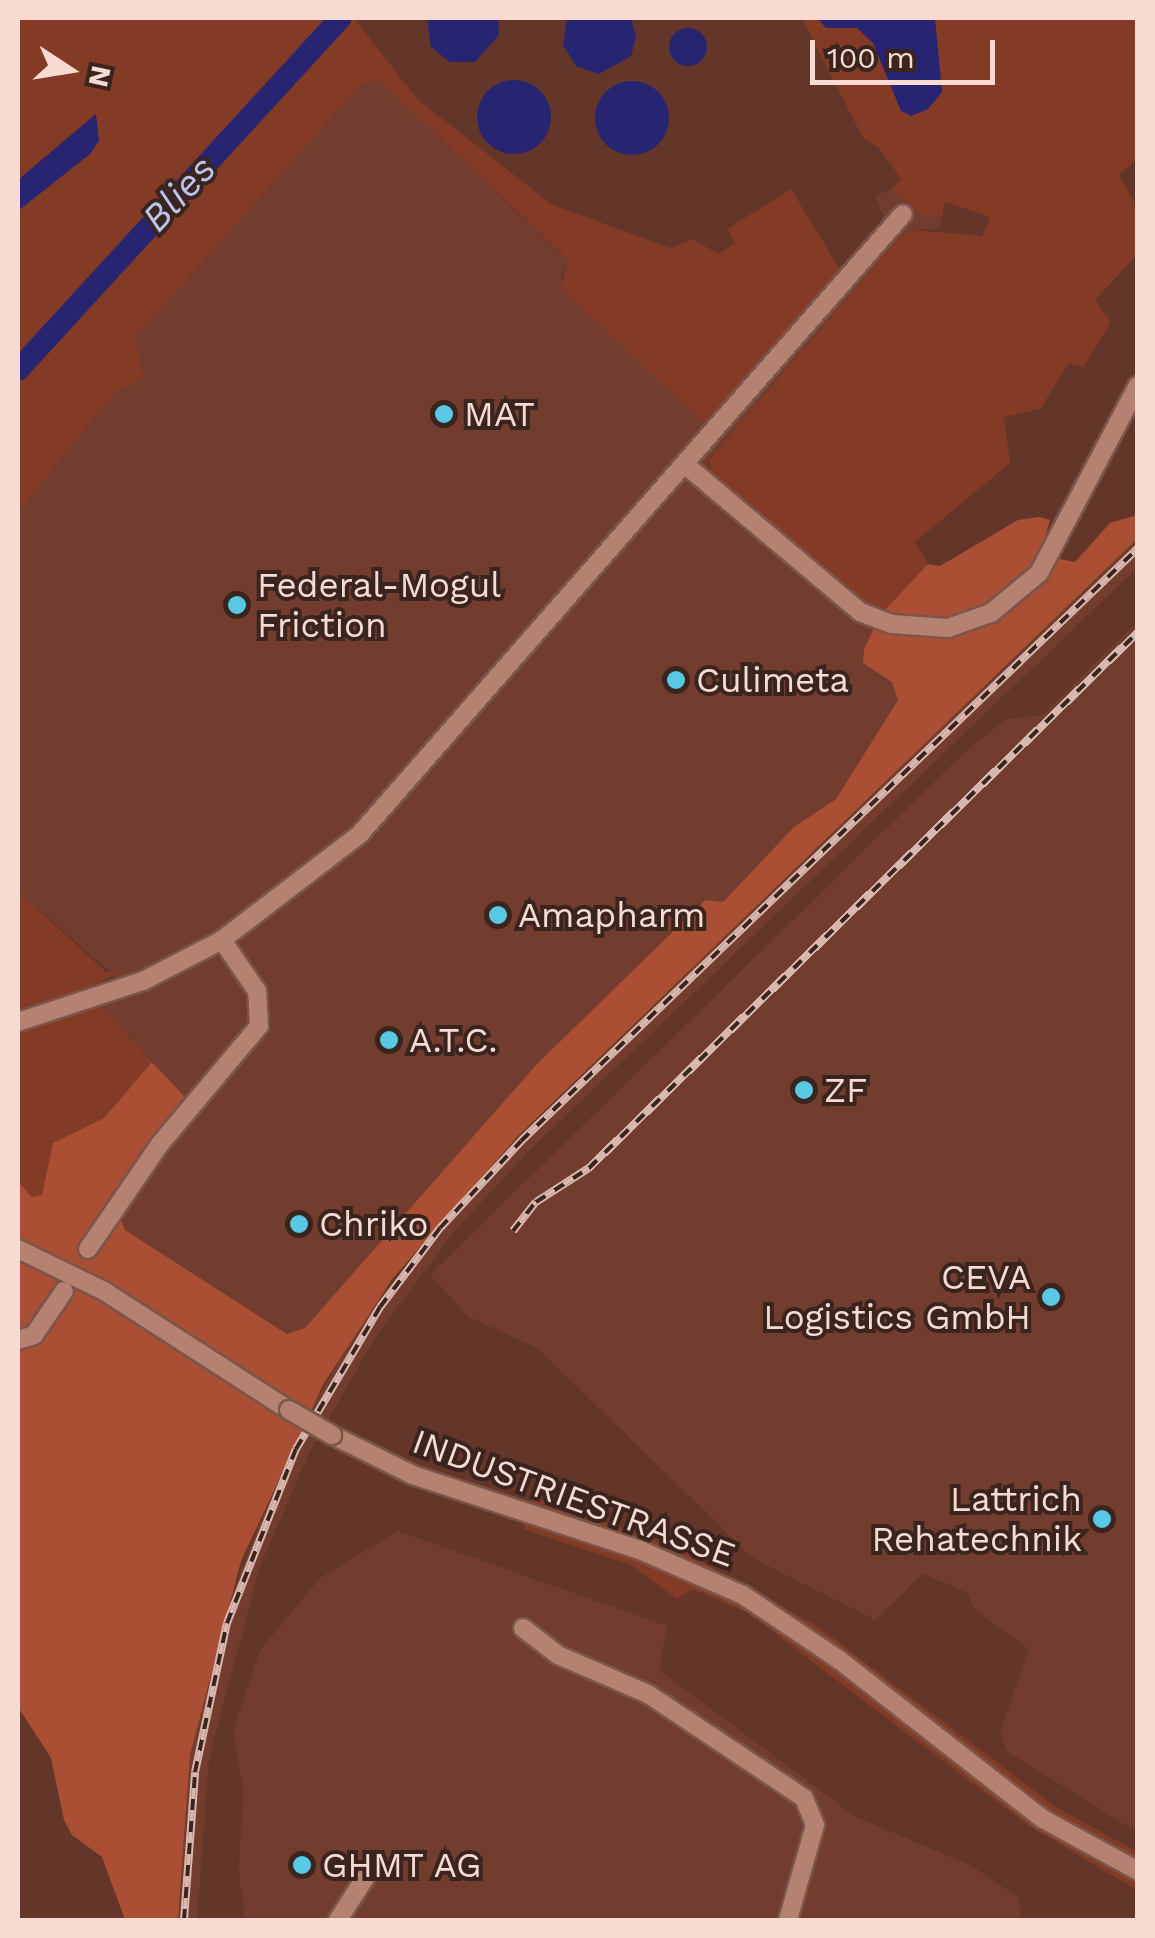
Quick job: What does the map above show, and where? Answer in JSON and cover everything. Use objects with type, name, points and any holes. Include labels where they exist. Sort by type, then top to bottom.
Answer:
[{"type":"street","points":[[18,1022],[142,981],[222,940],[360,834],[688,467],[903,214]]},
{"type":"street","points":[[688,467],[843,601],[874,619],[928,628],[991,613],[1039,573],[1138,385]]},
{"type":"street","points":[[88,1249],[160,1144],[259,1026],[258,991],[222,940]]},
{"type":"street","name":"INDUSTRIESTRASSE","points":[[18,1250],[104,1291],[289,1410],[412,1475],[640,1550],[742,1595],[838,1659],[1043,1819],[1138,1871]]},
{"type":"street","points":[[18,1340],[43,1325],[64,1291]]},
{"type":"street","points":[[523,1628],[558,1656],[648,1694],[804,1798],[816,1824],[788,1920]]},
{"type":"street","points":[[338,1920],[364,1878]]},
{"type":"shaded area","points":[[18,18],[354,18],[417,99],[551,204],[670,248],[693,239],[718,254],[735,243],[727,229],[791,189],[842,273],[708,426],[561,289],[568,260],[379,80],[359,86],[135,337],[144,378],[113,394],[18,512],[18,211],[95,114],[18,180]]},
{"type":"shaded area","points":[[427,18],[498,18],[499,35],[475,62],[450,62],[431,47]]},
{"type":"shaded area","points":[[567,18],[631,18],[636,37],[631,56],[599,74],[576,66],[563,45]]},
{"type":"shaded area","points":[[802,18],[1137,18],[1137,160],[1118,175],[1137,206],[1137,255],[1095,300],[1111,322],[1084,367],[1069,363],[1040,409],[1004,417],[1010,463],[915,542],[928,564],[881,614],[712,479],[709,460],[896,241],[912,230],[982,236],[990,217],[945,202],[942,217],[924,215],[891,189],[901,179],[879,148],[863,138]]},
{"type":"shaded area","points":[[817,18],[935,18],[942,92],[928,109],[911,116],[901,111],[873,43],[857,28],[826,28]]},
{"type":"shaded area","points":[[688,28],[702,33],[707,47],[702,61],[688,66],[674,61],[669,47],[674,33]]},
{"type":"shaded area","points":[[379,80],[568,261],[561,279],[708,426],[874,240],[883,215],[875,196],[891,189],[924,214],[942,217],[940,229],[912,230],[896,242],[709,459],[707,470],[881,614],[898,700],[836,799],[794,827],[723,902],[704,900],[536,1065],[305,1328],[288,1334],[125,1230],[113,1200],[187,1099],[107,1013],[92,986],[117,978],[18,891],[18,512],[113,394],[144,378],[135,337],[359,86]]},
{"type":"shaded area","points":[[514,80],[540,91],[551,117],[540,143],[514,154],[488,143],[477,117],[488,91]]},
{"type":"shaded area","points":[[632,81],[658,92],[669,118],[658,144],[632,155],[606,144],[595,118],[606,92]]},
{"type":"shaded area","points":[[96,114],[99,141],[90,154],[18,211],[18,180]]},
{"type":"shaded area","points":[[1137,515],[1137,539],[517,1137],[393,1278],[324,1383],[241,1561],[190,1755],[178,1920],[125,1920],[102,1857],[72,1835],[64,1820],[51,1758],[18,1707],[18,1181],[32,1197],[42,1195],[53,1143],[104,1118],[152,1062],[187,1099],[113,1200],[125,1230],[287,1334],[305,1328],[536,1065],[705,900],[723,902],[794,827],[836,799],[898,700],[892,682],[863,663],[864,649],[881,614],[928,564],[940,566],[1018,520],[1039,517],[1050,520],[1040,555],[1075,562],[1110,523]]},
{"type":"shaded area","points":[[1137,539],[1137,568],[530,1150],[452,1234],[375,1338],[308,1455],[260,1567],[209,1758],[197,1920],[178,1920],[190,1755],[221,1622],[290,1447],[357,1329],[480,1174]]},
{"type":"shaded area","points":[[1137,622],[1137,1832],[1008,1752],[1000,1733],[1029,1649],[974,1609],[968,1593],[923,1574],[875,1620],[753,1558],[537,1348],[469,1317],[430,1275],[966,751],[1007,719],[1042,715]]},
{"type":"shaded area","points":[[18,891],[106,972],[122,971],[92,986],[107,1013],[152,1062],[104,1118],[53,1143],[49,1180],[42,1195],[32,1197],[18,1181]]},
{"type":"shaded area","points":[[531,1497],[680,1549],[820,1628],[1054,1806],[1137,1852],[1137,1890],[1029,1826],[748,1613],[693,1589],[677,1599],[631,1565],[524,1529]]},
{"type":"shaded area","points":[[398,1531],[667,1626],[659,1670],[856,1817],[970,1865],[1019,1898],[1021,1920],[245,1920],[239,1873],[243,1788],[233,1731],[260,1650],[320,1578]]},
{"type":"waterway","name":"Blies","points":[[18,370],[341,18]]},
{"type":"railway","points":[[184,1920],[195,1772],[227,1623],[296,1449],[380,1307],[440,1228],[521,1141],[1138,548]]},
{"type":"railway","points":[[513,1231],[536,1202],[589,1168],[1138,632]]},
{"type":"place","name":"MAT","points":[[444,414]]},
{"type":"place","name":"Federal-Mogul Friction","points":[[237,605]]},
{"type":"place","name":"Culimeta","points":[[676,680]]},
{"type":"place","name":"Amapharm","points":[[498,915]]},
{"type":"place","name":"A.T.C.","points":[[389,1040]]},
{"type":"place","name":"ZF","points":[[804,1090]]},
{"type":"place","name":"Chriko","points":[[299,1224]]},
{"type":"place","name":"CEVA Logistics GmbH","points":[[1051,1297]]},
{"type":"place","name":"Lattrich Rehatechnik","points":[[1102,1519]]},
{"type":"place","name":"GHMT AG","points":[[302,1865]]}]
